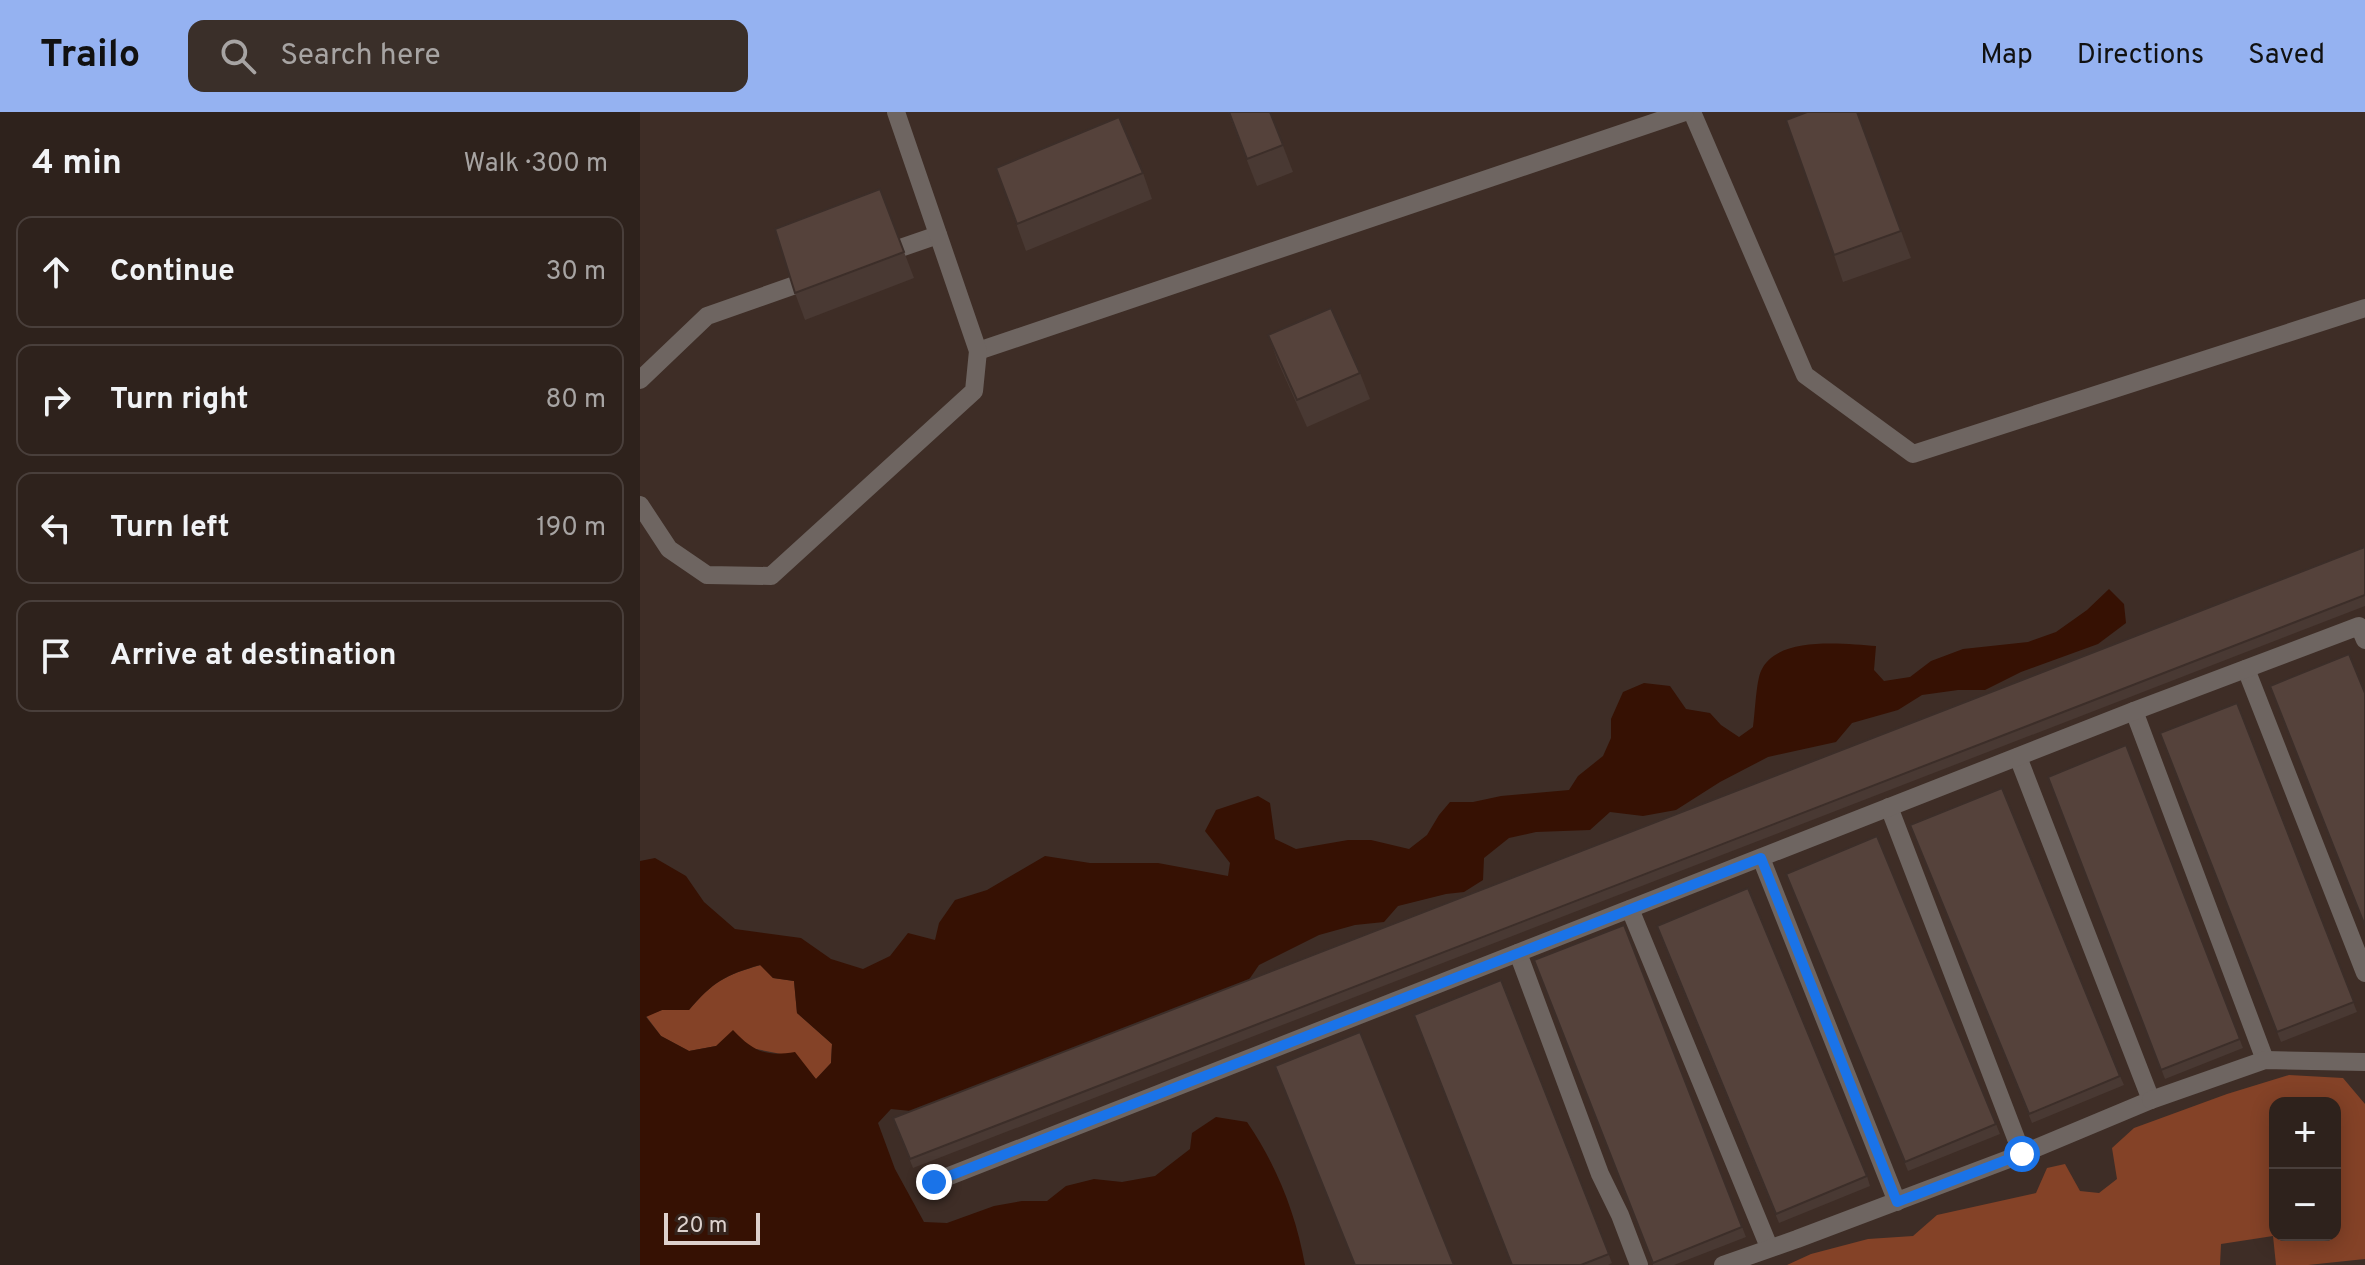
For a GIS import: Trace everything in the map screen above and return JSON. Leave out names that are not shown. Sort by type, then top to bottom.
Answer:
[{"type":"lane","points":[[640,505],[669,549],[707,575],[771,576],[974,391],[978,351],[896,112]]},
{"type":"lane","points":[[978,351],[1685,112]]},
{"type":"lane","points":[[1692,112],[1805,375],[1913,454],[2365,308]]},
{"type":"lane","points":[[866,260],[938,235]]},
{"type":"lane","points":[[640,380],[707,316],[837,270]]},
{"type":"lane","points":[[934,1182],[2134,711],[2359,626],[2365,640]]},
{"type":"lane","points":[[2246,669],[2365,973]]},
{"type":"lane","points":[[2134,711],[2265,1060]]},
{"type":"lane","points":[[2018,757],[2151,1100]]},
{"type":"lane","points":[[1889,807],[2022,1154]]},
{"type":"lane","points":[[1761,858],[1897,1202]]},
{"type":"lane","points":[[1630,909],[1769,1247]]},
{"type":"lane","points":[[1518,953],[1600,1174],[1639,1265]]},
{"type":"lane","points":[[1723,1265],[2022,1154],[2151,1100],[2265,1060],[2365,1063]]},
{"type":"shaded area","points":[[2109,589],[2124,604],[2126,623],[2098,644],[2021,672],[1985,690],[1922,695],[1898,710],[1852,723],[1836,742],[1768,757],[1676,810],[1643,816],[1610,812],[1590,830],[1536,832],[1509,838],[1484,858],[1483,880],[1464,892],[1398,906],[1384,922],[1355,925],[1319,935],[1259,965],[1248,981],[911,1111],[891,1109],[878,1123],[895,1169],[924,1222],[947,1223],[994,1206],[1047,1201],[1066,1186],[1094,1179],[1122,1182],[1155,1176],[1190,1149],[1192,1133],[1216,1117],[1247,1122],[1284,1190],[1305,1265],[640,1265],[640,861],[655,858],[686,876],[704,902],[735,929],[801,938],[831,959],[863,969],[890,956],[908,933],[935,940],[939,923],[955,900],[987,890],[1045,856],[1090,863],[1158,863],[1228,876],[1230,863],[1205,831],[1216,810],[1258,796],[1270,803],[1275,839],[1296,849],[1348,840],[1371,840],[1409,849],[1427,835],[1450,802],[1569,790],[1578,776],[1603,756],[1611,738],[1611,719],[1623,692],[1644,683],[1670,686],[1686,709],[1710,713],[1739,737],[1753,727],[1761,671],[1769,660],[1781,652],[1812,644],[1876,646],[1874,670],[1884,681],[1910,677],[1931,661],[1963,649],[2028,642],[2056,632],[2087,610]],"holes":[[[760,965],[773,978],[794,981],[797,1013],[832,1044],[831,1063],[816,1079],[795,1052],[775,1054],[760,1051],[733,1030],[716,1046],[689,1051],[661,1036],[646,1017],[662,1010],[689,1010],[720,981]]]},
{"type":"shaded area","points":[[761,965],[773,978],[794,981],[797,1013],[832,1044],[831,1063],[816,1079],[781,1054],[716,1046],[689,1051],[661,1036],[646,1016],[662,1010],[689,1010],[720,981]]},
{"type":"shaded area","points":[[2289,1075],[2343,1078],[2365,1104],[2365,1259],[2276,1265],[2274,1241],[2341,1241],[2341,1097],[2269,1097],[2269,1237],[2221,1244],[2220,1265],[1787,1265],[1811,1254],[1868,1239],[1913,1236],[1937,1215],[2036,1193],[2047,1168],[2065,1164],[2080,1191],[2099,1193],[2117,1179],[2112,1148],[2134,1128]]},
{"type":"building","points":[[1229,112],[1270,112],[1283,145],[1247,159]]},
{"type":"building","points":[[1807,112],[1857,112],[1901,231],[1834,255],[1786,120]]},
{"type":"building","points":[[1119,117],[1143,173],[1017,224],[996,168]]},
{"type":"building","points":[[880,189],[904,252],[795,293],[775,229]]},
{"type":"building","points":[[1331,308],[1360,373],[1297,400],[1268,335]]},
{"type":"building","points":[[2365,547],[2365,595],[910,1159],[893,1118]]},
{"type":"building","points":[[2349,654],[2365,693],[2365,926],[2270,686]]},
{"type":"building","points":[[2237,703],[2354,1002],[2277,1032],[2160,733]]},
{"type":"building","points":[[2126,745],[2240,1039],[2161,1070],[2048,777]]},
{"type":"building","points":[[2002,788],[2120,1076],[2029,1114],[1910,825]]},
{"type":"building","points":[[1877,836],[1996,1124],[1905,1162],[1786,874]]},
{"type":"building","points":[[1748,888],[1867,1176],[1776,1214],[1657,926]]},
{"type":"building","points":[[1624,925],[1742,1227],[1653,1263],[1534,960]]},
{"type":"building","points":[[1501,980],[1609,1254],[1581,1265],[1512,1265],[1414,1015]]},
{"type":"building","points":[[1360,1032],[1454,1265],[1355,1265],[1275,1066]]},
{"type":"route","points":[[934,1182],[1761,858],[1897,1202],[2022,1154]]}]
